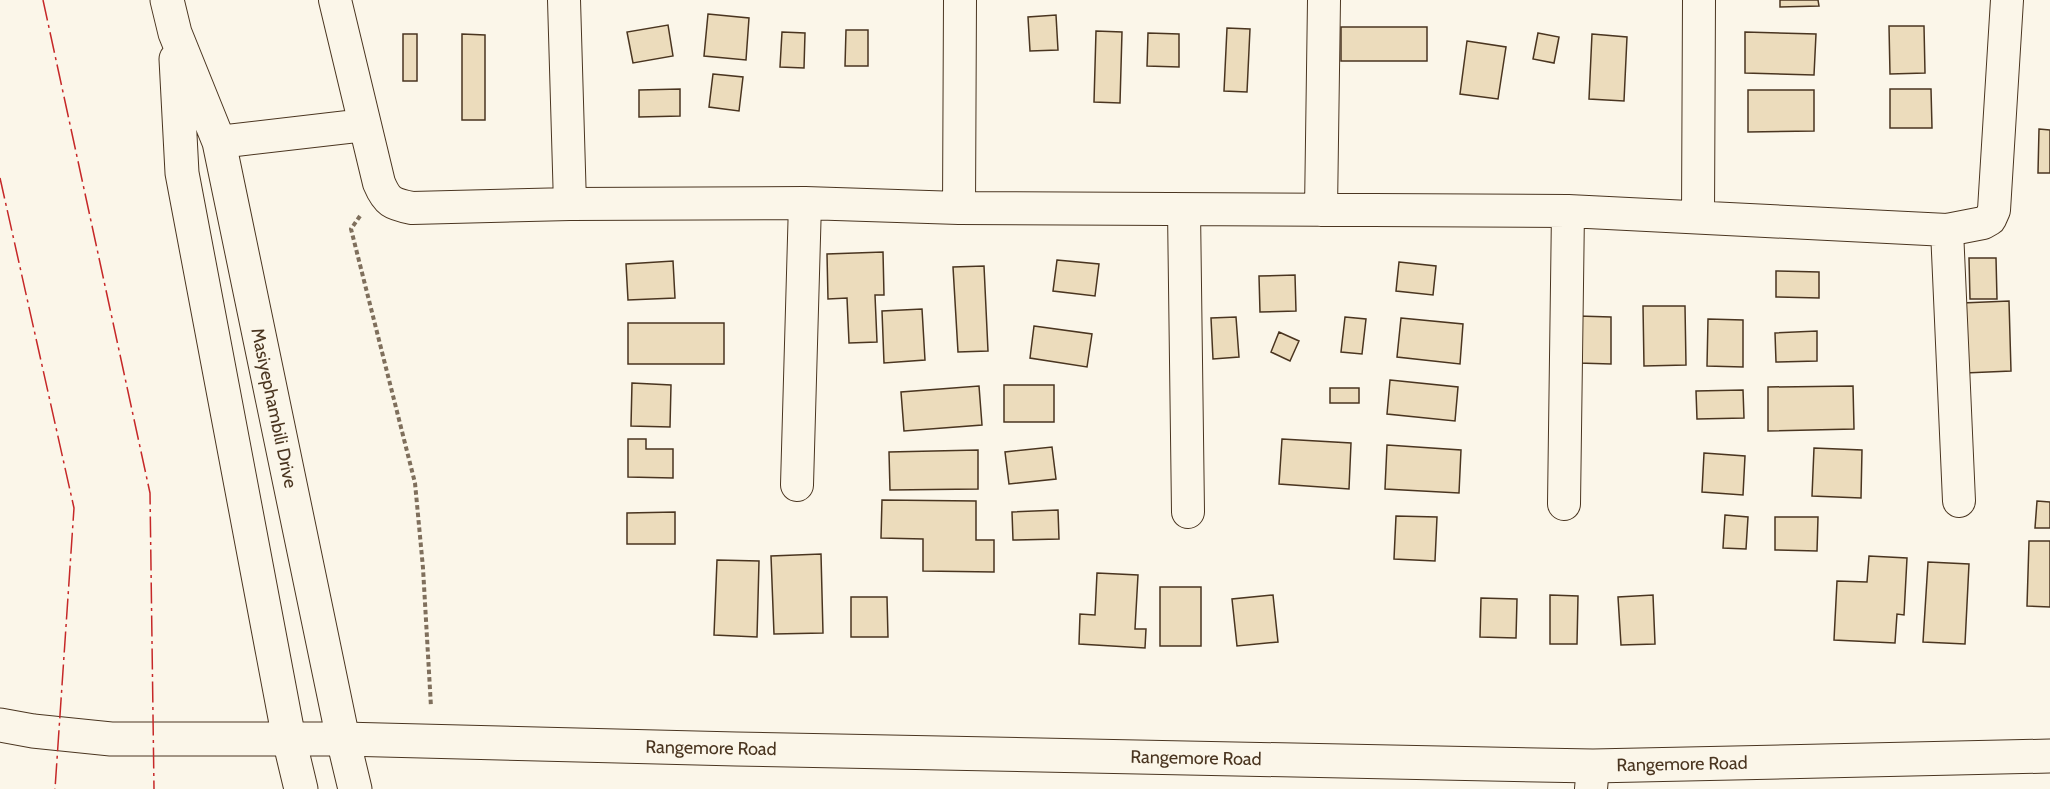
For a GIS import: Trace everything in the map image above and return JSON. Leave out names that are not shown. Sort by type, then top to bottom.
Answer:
[{"type":"street","name":"Masiyephambili Drive","points":[[167,0],[175,33],[219,142],[343,739],[356,789]]},
{"type":"street","points":[[335,0],[379,183],[385,198],[394,204],[412,208],[570,204],[805,203],[959,208],[1568,210],[1947,230],[1983,223],[1990,219],[1994,210],[2007,0]]},
{"type":"street","points":[[564,0],[570,204]]},
{"type":"street","points":[[959,208],[960,0]]},
{"type":"street","points":[[1321,210],[1324,0]]},
{"type":"street","points":[[1698,0],[1698,216]]},
{"type":"street","name":"Masiyephambili Drive","points":[[175,33],[182,172],[289,740],[301,789]]},
{"type":"street","points":[[219,142],[365,125]]},
{"type":"street","points":[[797,485],[805,203]]},
{"type":"street","points":[[1184,210],[1188,512]]},
{"type":"street","points":[[1564,504],[1568,210]]},
{"type":"street","points":[[1947,230],[1959,501]]},
{"type":"street","name":"Rangemore Road","points":[[0,725],[33,731],[111,739],[433,741],[1592,778],[2050,756]]},
{"type":"path","points":[[385,198],[362,213],[351,230],[415,483],[423,568],[433,741]]},
{"type":"building","points":[[1780,0],[1818,0],[1819,6],[1780,7]]},
{"type":"building","points":[[708,14],[749,18],[746,60],[704,56]]},
{"type":"building","points":[[1056,15],[1058,50],[1030,51],[1028,17]]},
{"type":"building","points":[[668,25],[673,56],[633,63],[627,32]]},
{"type":"building","points":[[1889,26],[1924,26],[1925,73],[1890,74]]},
{"type":"building","points":[[1341,27],[1427,27],[1427,61],[1341,61]]},
{"type":"building","points":[[1227,28],[1250,29],[1247,92],[1224,91]]},
{"type":"building","points":[[846,30],[868,30],[868,66],[845,66]]},
{"type":"building","points":[[1096,31],[1122,32],[1120,103],[1094,102]]},
{"type":"building","points":[[782,32],[805,33],[804,68],[780,67]]},
{"type":"building","points":[[1745,32],[1816,34],[1814,75],[1745,73]]},
{"type":"building","points":[[1148,33],[1179,34],[1179,67],[1147,66]]},
{"type":"building","points":[[1538,33],[1559,37],[1554,63],[1533,59]]},
{"type":"building","points":[[403,34],[417,34],[417,81],[403,81]]},
{"type":"building","points":[[462,34],[485,35],[485,120],[462,120]]},
{"type":"building","points":[[1592,34],[1627,37],[1624,101],[1589,99]]},
{"type":"building","points":[[1467,41],[1506,47],[1498,99],[1460,94]]},
{"type":"building","points":[[713,74],[743,77],[739,111],[709,107]]},
{"type":"building","points":[[680,89],[680,116],[639,117],[639,90]]},
{"type":"building","points":[[1890,89],[1931,89],[1932,128],[1890,128]]},
{"type":"building","points":[[1748,90],[1814,90],[1814,131],[1748,132]]},
{"type":"building","points":[[2039,129],[2050,130],[2050,173],[2038,173]]},
{"type":"building","points":[[883,252],[884,295],[875,295],[877,342],[849,343],[847,298],[828,299],[827,254]]},
{"type":"building","points":[[1969,258],[1996,258],[1997,299],[1970,299]]},
{"type":"building","points":[[1057,260],[1099,264],[1095,296],[1053,291]]},
{"type":"building","points":[[673,261],[675,298],[628,300],[626,264]]},
{"type":"building","points":[[1399,262],[1436,266],[1433,295],[1396,291]]},
{"type":"building","points":[[984,266],[988,351],[958,352],[953,267]]},
{"type":"building","points":[[1776,271],[1819,272],[1819,298],[1776,297]]},
{"type":"building","points":[[1295,275],[1296,311],[1260,312],[1259,276]]},
{"type":"building","points":[[2009,301],[2011,371],[1965,373],[1962,303]]},
{"type":"building","points":[[1643,306],[1685,306],[1686,365],[1644,366]]},
{"type":"building","points":[[922,309],[925,360],[884,363],[882,311]]},
{"type":"building","points":[[1578,316],[1611,317],[1611,364],[1578,363]]},
{"type":"building","points":[[1236,317],[1239,357],[1213,359],[1211,318]]},
{"type":"building","points":[[1345,317],[1366,319],[1362,354],[1341,352]]},
{"type":"building","points":[[1401,318],[1463,324],[1460,364],[1397,357]]},
{"type":"building","points":[[1708,319],[1743,320],[1743,367],[1707,366]]},
{"type":"building","points":[[628,323],[724,323],[724,364],[628,364]]},
{"type":"building","points":[[1034,326],[1092,334],[1087,367],[1030,358]]},
{"type":"building","points":[[1817,331],[1817,361],[1776,362],[1775,333]]},
{"type":"building","points":[[1279,332],[1299,341],[1290,361],[1271,352]]},
{"type":"building","points":[[1390,380],[1458,387],[1455,421],[1387,414]]},
{"type":"building","points":[[632,383],[671,385],[670,427],[631,426]]},
{"type":"building","points":[[1004,385],[1054,385],[1054,422],[1004,422]]},
{"type":"building","points":[[979,386],[982,425],[904,431],[901,392]]},
{"type":"building","points":[[1853,386],[1854,429],[1768,431],[1768,387]]},
{"type":"building","points":[[1330,388],[1359,388],[1359,403],[1330,403]]},
{"type":"building","points":[[1743,390],[1744,418],[1697,419],[1696,391]]},
{"type":"building","points":[[628,439],[646,439],[646,449],[673,449],[673,478],[628,477]]},
{"type":"building","points":[[1282,439],[1351,443],[1349,489],[1279,484]]},
{"type":"building","points":[[1387,445],[1461,450],[1459,493],[1385,489]]},
{"type":"building","points":[[1052,447],[1056,479],[1009,484],[1005,452]]},
{"type":"building","points":[[1814,448],[1862,450],[1861,498],[1812,496]]},
{"type":"building","points":[[978,450],[978,489],[890,490],[889,452]]},
{"type":"building","points":[[1704,453],[1745,456],[1743,495],[1702,492]]},
{"type":"building","points":[[882,500],[976,501],[976,540],[994,540],[994,572],[923,571],[923,539],[881,538]]},
{"type":"building","points":[[2037,501],[2050,502],[2050,528],[2035,528]]},
{"type":"building","points":[[1058,510],[1059,539],[1013,540],[1012,512]]},
{"type":"building","points":[[675,512],[675,544],[627,544],[627,513]]},
{"type":"building","points":[[1725,515],[1748,517],[1746,549],[1723,548]]},
{"type":"building","points":[[1396,516],[1437,517],[1435,561],[1394,559]]},
{"type":"building","points":[[1775,517],[1818,517],[1817,551],[1775,550]]},
{"type":"building","points":[[2029,541],[2050,541],[2050,607],[2027,606]]},
{"type":"building","points":[[821,554],[823,633],[774,634],[771,556]]},
{"type":"building","points":[[1869,556],[1907,558],[1904,615],[1897,614],[1895,643],[1834,640],[1837,581],[1867,582]]},
{"type":"building","points":[[717,560],[759,561],[757,637],[714,635]]},
{"type":"building","points":[[1928,562],[1969,564],[1965,644],[1923,642]]},
{"type":"building","points":[[1097,573],[1138,575],[1135,629],[1146,629],[1145,648],[1079,644],[1080,614],[1095,615]]},
{"type":"building","points":[[1160,587],[1201,587],[1201,646],[1160,646]]},
{"type":"building","points":[[1273,595],[1278,642],[1237,646],[1232,599]]},
{"type":"building","points":[[1550,595],[1578,596],[1577,644],[1550,644]]},
{"type":"building","points":[[1653,595],[1655,644],[1621,645],[1618,597]]},
{"type":"building","points":[[851,597],[887,597],[888,637],[851,637]]},
{"type":"building","points":[[1481,598],[1517,599],[1516,638],[1480,637]]},
{"type":"power","points":[[43,0],[150,493],[154,789]]},
{"type":"power","points":[[0,178],[74,508],[55,789]]}]
